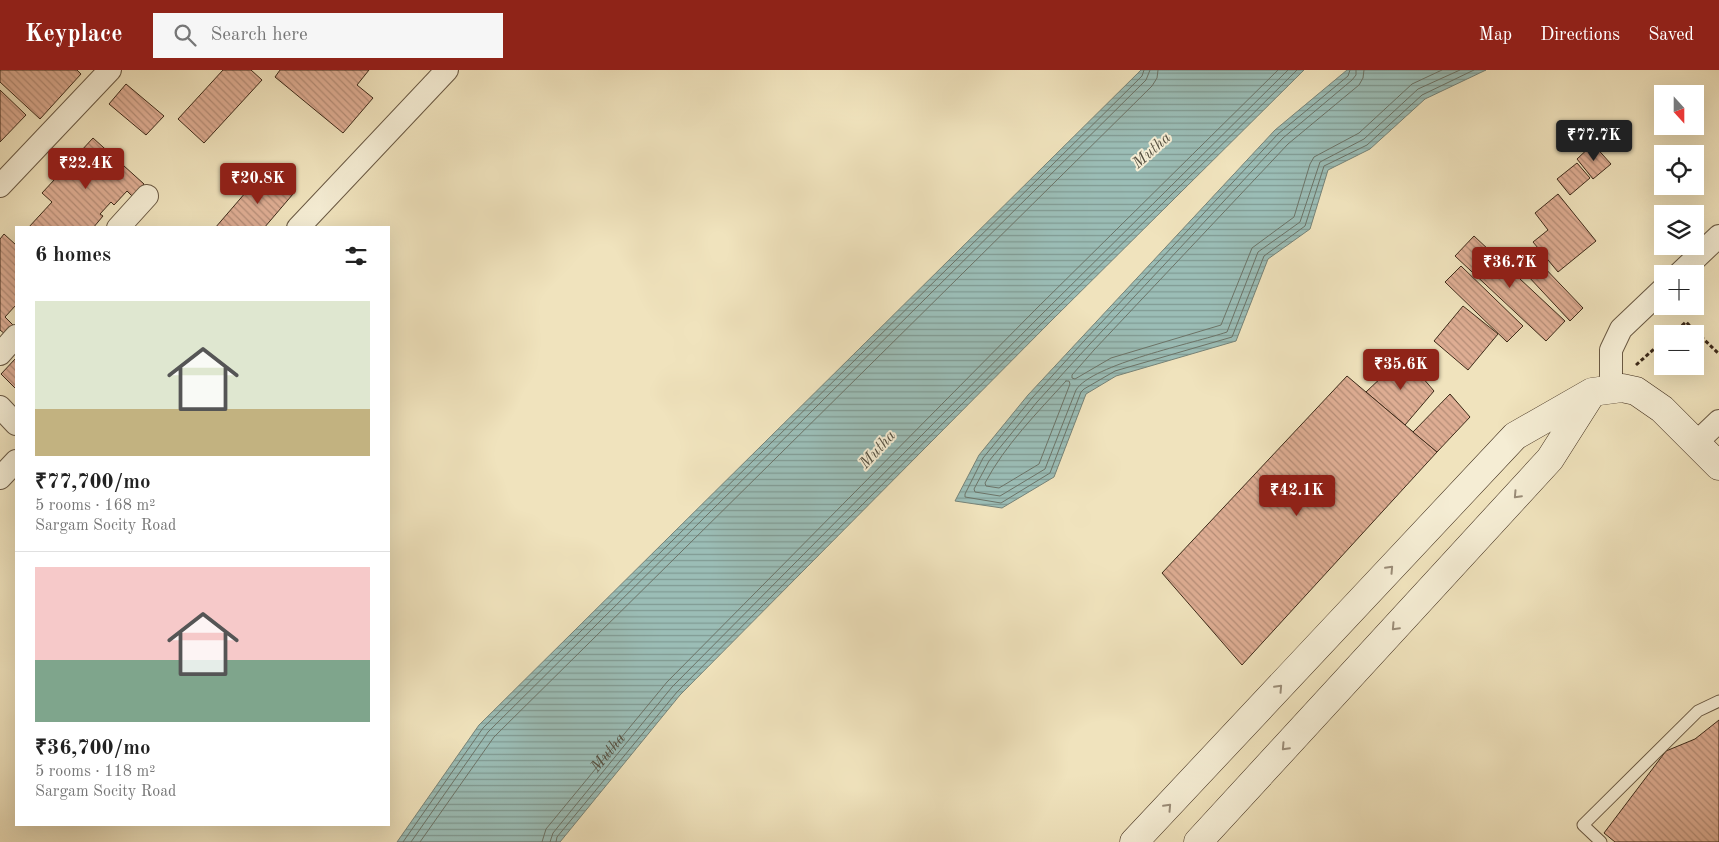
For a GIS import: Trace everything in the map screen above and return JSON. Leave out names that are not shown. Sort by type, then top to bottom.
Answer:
[{"type":"street","points":[[0,186],[110,70]]},
{"type":"street","points":[[300,226],[447,70]]},
{"type":"street","points":[[120,226],[147,196]]},
{"type":"street","points":[[1688,265],[1719,236]]},
{"type":"street","points":[[1198,842],[1550,459],[1602,391],[1611,350],[1621,329],[1654,298]]},
{"type":"street","points":[[0,354],[15,337]]},
{"type":"street","points":[[1144,839],[1515,436],[1602,391],[1622,388],[1636,391],[1662,409],[1719,466]]},
{"type":"street","points":[[0,407],[15,423]]},
{"type":"street","points":[[1696,443],[1719,421]]},
{"type":"street","points":[[0,478],[15,462]]},
{"type":"lane","points":[[1601,842],[1583,825],[1698,711],[1719,701]]},
{"type":"path","points":[[1704,339],[1719,354]]},
{"type":"water","name":"Mutha","points":[[1141,70],[1304,70],[1051,321],[680,695],[560,842],[397,842],[479,725]]},
{"type":"water","points":[[1347,70],[1486,70],[1425,99],[1370,149],[1328,170],[1310,229],[1268,259],[1236,341],[1116,376],[1086,394],[1054,477],[1002,508],[955,501],[979,455],[1028,395],[1275,130]]},
{"type":"building","points":[[0,70],[77,70],[81,74],[40,119],[0,82]]},
{"type":"building","points":[[223,70],[251,70],[262,80],[204,143],[178,119]]},
{"type":"building","points":[[280,70],[369,70],[357,85],[373,98],[343,133],[275,77]]},
{"type":"building","points":[[126,84],[164,116],[146,135],[109,104]]},
{"type":"building","points":[[0,90],[26,115],[0,142]]},
{"type":"building","points":[[93,138],[144,184],[133,197],[127,191],[114,205],[111,202],[100,214],[103,216],[95,226],[30,226],[52,202],[42,193]]},
{"type":"building","points":[[1593,144],[1611,164],[1593,179],[1577,159]]},
{"type":"building","points":[[1577,163],[1590,178],[1570,195],[1557,179]]},
{"type":"building","points":[[265,170],[293,194],[266,226],[217,226]]},
{"type":"building","points":[[1558,194],[1596,241],[1558,272],[1533,242],[1548,230],[1535,213]]},
{"type":"building","points":[[4,234],[15,244],[15,306],[5,317],[13,325],[5,334],[0,330],[0,239]]},
{"type":"building","points":[[1474,236],[1565,321],[1546,341],[1455,256]]},
{"type":"building","points":[[1540,263],[1583,308],[1570,321],[1527,275]]},
{"type":"building","points":[[1461,266],[1523,326],[1507,342],[1445,282]]},
{"type":"building","points":[[1463,306],[1498,334],[1468,370],[1434,341]]},
{"type":"building","points":[[1404,356],[1434,391],[1405,425],[1366,392]]},
{"type":"building","points":[[15,359],[15,388],[1,374]]},
{"type":"building","points":[[1347,376],[1437,452],[1242,665],[1162,573]]},
{"type":"building","points":[[1450,394],[1470,417],[1437,452],[1413,432]]},
{"type":"building","points":[[1719,720],[1719,842],[1615,842],[1604,833],[1666,751],[1695,739]]}]
